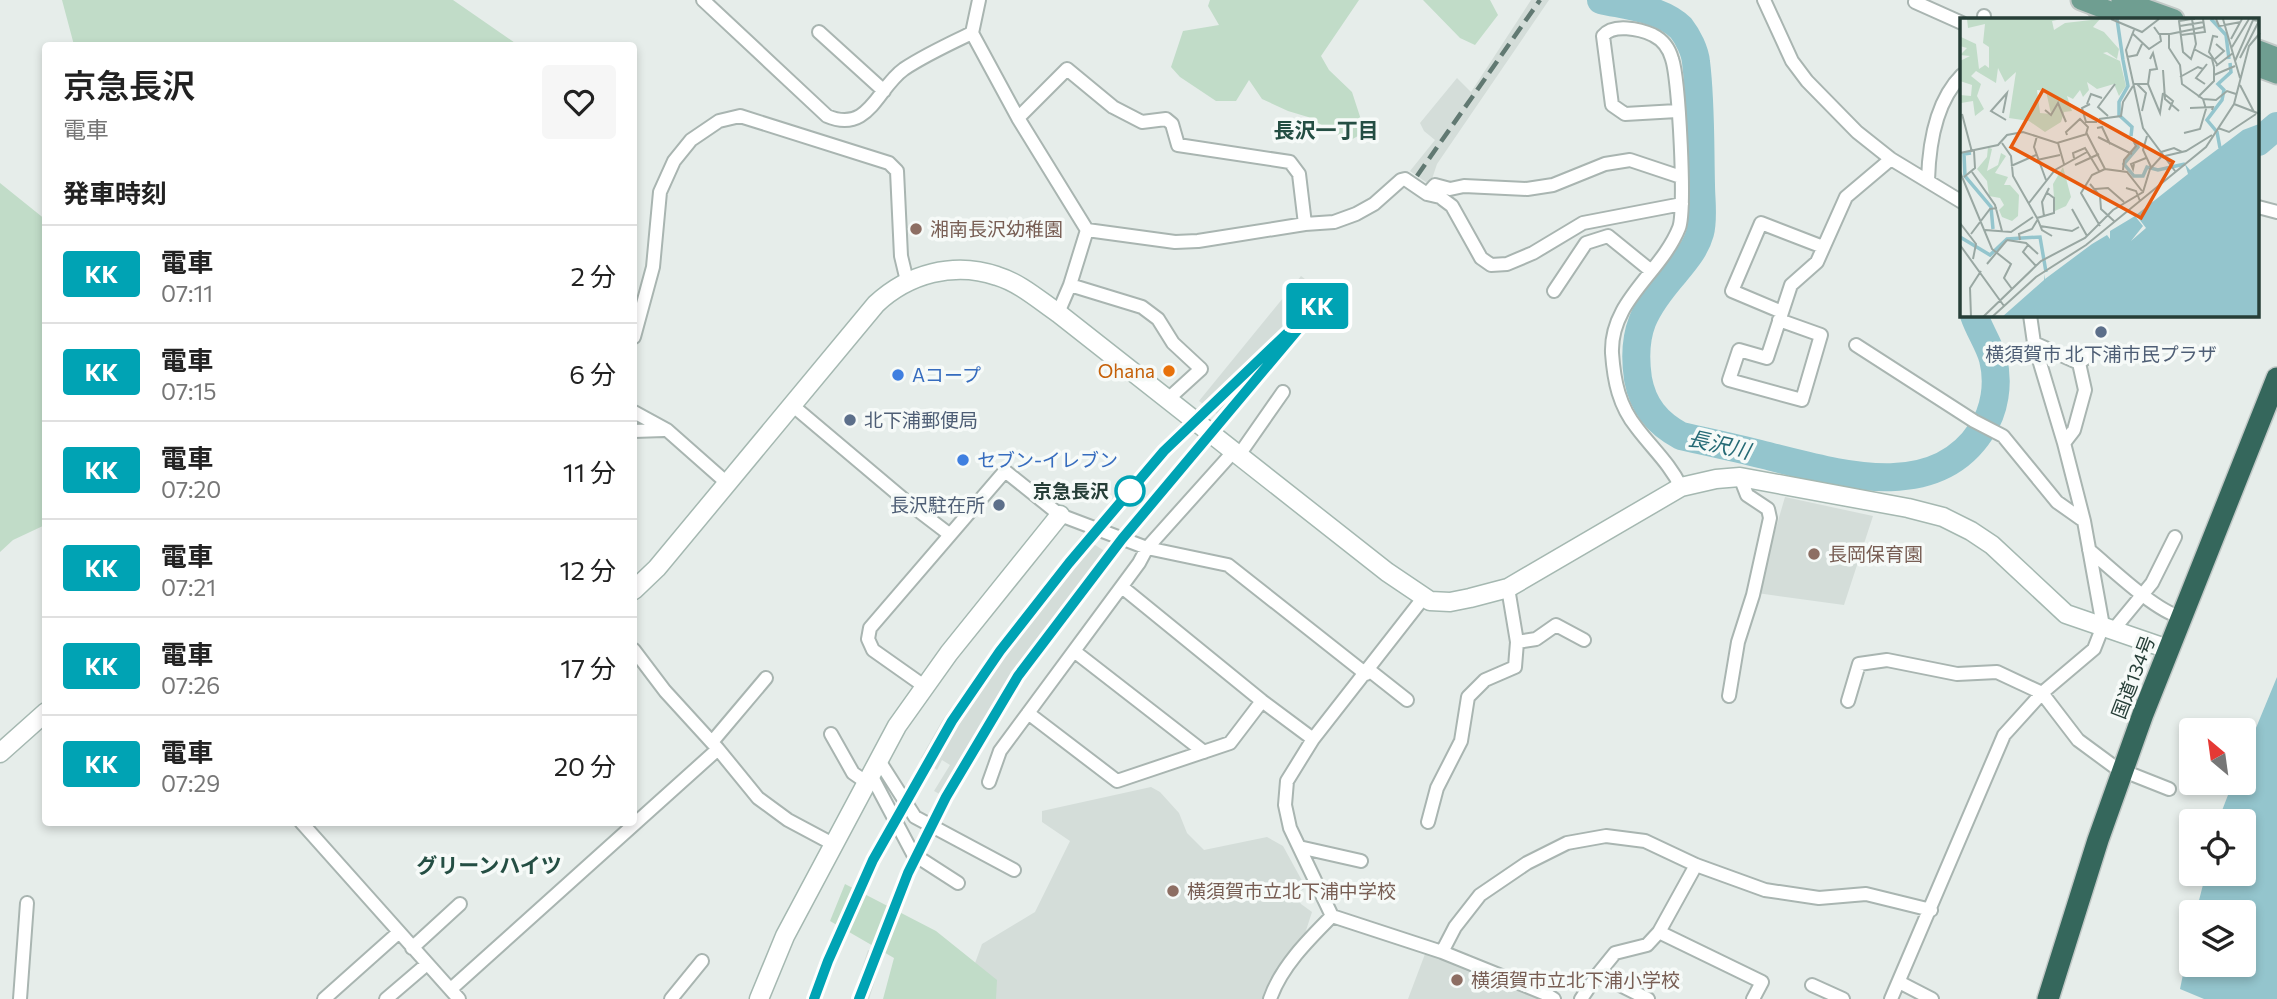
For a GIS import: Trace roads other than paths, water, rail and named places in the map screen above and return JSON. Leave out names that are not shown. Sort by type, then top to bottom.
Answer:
[{"type":"highway","name":"国道134号","points":[[2048,999],[2098,840],[2123,771],[2180,617],[2277,378]]},
{"type":"main road","points":[[2081,0],[2128,18]]},
{"type":"main road","points":[[2121,0],[2171,18]]},
{"type":"street","points":[[703,0],[827,116],[837,120],[851,120],[866,113],[901,71],[972,33]]},
{"type":"street","points":[[979,0],[972,33],[1018,118],[1087,230],[1058,313]]},
{"type":"street","points":[[1764,0],[1792,61],[1807,81],[1857,132],[1891,159],[1960,201]]},
{"type":"street","points":[[1915,2],[1960,22]]},
{"type":"street","points":[[1677,111],[1625,114],[1612,105],[1603,36],[1606,31],[1611,28],[1643,31],[1667,45],[1673,61],[1677,111],[1682,204],[1679,228],[1634,291],[1618,320],[1612,350],[1616,388],[1624,410],[1671,467],[1681,487]]},
{"type":"street","points":[[819,32],[884,91]]},
{"type":"street","points":[[1018,118],[1067,69],[1113,107],[1132,117],[1142,122],[1166,119],[1172,124],[1178,145],[1290,162],[1299,174],[1306,224]]},
{"type":"street","points":[[1928,180],[1928,155],[1939,114],[1952,85],[1960,77]]},
{"type":"street","points":[[637,326],[653,267],[660,192],[669,171],[691,140],[719,121],[740,116],[889,163],[897,171],[901,256],[907,281]]},
{"type":"street","points":[[1824,247],[1761,223],[1732,291],[1781,316],[1821,335],[1802,400],[1729,380],[1739,350],[1766,358],[1781,316],[1791,285],[1817,262],[1824,247],[1846,197],[1891,159]]},
{"type":"street","points":[[1427,194],[1435,185],[1450,189],[1464,186],[1527,189],[1553,185],[1616,161],[1630,160],[1681,177]]},
{"type":"street","points":[[1087,230],[1190,242],[1334,222],[1374,204],[1405,179],[1452,206],[1481,258],[1491,265],[1507,264],[1533,253],[1583,223],[1682,204]]},
{"type":"street","points":[[2260,207],[2277,212]]},
{"type":"street","points":[[1554,291],[1586,243],[1608,236],[1650,270]]},
{"type":"street","points":[[637,587],[657,568],[876,304],[891,290],[907,281],[943,271],[971,269],[998,276],[1020,287],[1058,313],[1387,572],[1430,601],[1450,602],[1508,587],[1681,487],[1740,477],[1943,517],[1992,545],[2066,614],[2168,649]]},
{"type":"street","points":[[1070,285],[1142,307],[1158,319],[1172,343],[1201,369],[1167,400]]},
{"type":"street","points":[[2030,317],[2034,343],[2064,443],[2109,628]]},
{"type":"street","points":[[2034,343],[2079,363]]},
{"type":"street","points":[[1856,345],[1974,421],[2003,436],[2057,502],[2084,521]]},
{"type":"street","points":[[2079,363],[2091,354]]},
{"type":"street","points":[[2064,443],[2074,430],[2085,390],[2079,363]]},
{"type":"street","points":[[989,782],[1000,751],[1122,587],[1147,548],[1236,453],[1283,392]]},
{"type":"street","points":[[792,405],[949,534]]},
{"type":"street","points":[[637,414],[667,430],[727,483]]},
{"type":"street","points":[[637,431],[667,430]]},
{"type":"street","points":[[924,686],[873,650],[868,639],[870,628],[1005,471],[1060,515],[1147,548],[1228,565],[1367,672],[1408,700]]},
{"type":"street","points":[[1729,696],[1738,642],[1753,595],[1770,518],[1768,509],[1747,495],[1740,477]]},
{"type":"street","points":[[760,999],[785,936],[871,771],[924,686],[1060,515]]},
{"type":"street","points":[[1891,999],[2004,736],[2042,693],[2094,649],[2109,628],[2152,583],[2175,537]]},
{"type":"street","points":[[2089,550],[2142,594],[2172,615],[2180,617]]},
{"type":"street","points":[[1122,587],[1313,739]]},
{"type":"street","points":[[1428,822],[1437,788],[1461,741],[1468,697],[1485,680],[1515,667],[1517,642],[1508,587]]},
{"type":"street","points":[[1424,597],[1313,739],[1287,781],[1285,805],[1290,828],[1332,916],[1442,952],[1554,999]]},
{"type":"street","points":[[1517,642],[1536,639],[1556,625],[1584,640]]},
{"type":"street","points":[[1074,651],[1204,752]]},
{"type":"street","points":[[637,654],[665,691],[715,745],[758,798],[773,810],[833,844]]},
{"type":"street","points":[[1848,701],[1859,664],[1887,660],[1958,674],[1997,671],[2042,693],[2078,740],[2123,771],[2169,789]]},
{"type":"street","points":[[637,820],[715,745],[766,678]]},
{"type":"street","points":[[1028,713],[1117,781],[1230,743],[1262,701]]},
{"type":"street","points":[[0,753],[42,716]]},
{"type":"street","points":[[831,734],[853,772],[871,771],[915,817],[1014,870]]},
{"type":"street","points":[[871,771],[913,854],[958,883]]},
{"type":"street","points":[[304,826],[455,994],[630,826]]},
{"type":"street","points":[[1442,952],[1455,927],[1480,895],[1527,863],[1567,843],[1606,836],[1645,841],[1696,865],[1765,890],[1819,898],[1866,894],[1931,910]]},
{"type":"street","points":[[1299,847],[1361,861]]},
{"type":"street","points":[[1581,999],[1615,953],[1647,945],[1659,932],[1696,865]]},
{"type":"street","points":[[20,999],[27,903]]},
{"type":"street","points":[[412,947],[460,904]]},
{"type":"street","points":[[1270,999],[1284,972],[1309,939],[1332,916]]},
{"type":"street","points":[[1659,932],[1762,982],[1753,999]]},
{"type":"street","points":[[324,999],[398,933]]},
{"type":"street","points":[[671,999],[702,961]]},
{"type":"street","points":[[386,999],[427,964]]},
{"type":"street","points":[[1598,974],[1648,999]]},
{"type":"street","points":[[1899,982],[1932,999]]},
{"type":"street","points":[[1812,985],[1843,999]]},
{"type":"water","points":[[2277,677],[2277,999],[2204,999],[2180,989],[2182,977],[2256,977],[2256,900],[2199,900],[2203,886],[2256,886],[2256,809],[2223,809],[2228,795],[2256,795],[2256,728]]},
{"type":"waterway","name":"長沢川","points":[[1601,0],[1664,16],[1681,28],[1689,40],[1696,62],[1700,123],[1700,233],[1690,254],[1648,310],[1638,334],[1636,347],[1640,389],[1652,413],[1665,425],[1681,436],[1851,474],[1910,476],[1937,468],[1961,454],[1981,431],[1993,406],[1995,368],[1975,317]]},
{"type":"waterway","name":"長沢川","points":[[2260,140],[2277,126]]},
{"type":"tunnel","points":[[2092,18],[2108,5]]},
{"type":"railway","points":[[1417,176],[1540,0]]},
{"type":"railway","points":[[946,797],[1009,690],[1091,576],[1327,296]]},
{"type":"railway","points":[[927,762],[971,691],[1069,563],[1164,451],[1275,345]]},
{"type":"railway","points":[[859,999],[875,953]]},
{"type":"railway","points":[[814,999],[828,961]]},
{"type":"train","name":"KK","points":[[814,999],[873,860],[927,762],[971,691],[1000,651],[1069,563],[1164,451],[1326,296],[1122,539],[1018,676],[946,797],[908,873],[859,999]]},
{"type":"place","name":"湘南長沢幼稚園","points":[[916,229]]},
{"type":"place","name":"横須賀市 北下浦市民プラザ","points":[[2101,332]]},
{"type":"place","name":"Ohana","points":[[1169,371]]},
{"type":"place","name":"Aコープ","points":[[898,375]]},
{"type":"place","name":"北下浦郵便局","points":[[850,420]]},
{"type":"place","name":"セブン-イレブン","points":[[963,460]]},
{"type":"place","name":"京急長沢","points":[[1130,491]]},
{"type":"place","name":"長沢駐在所","points":[[999,505]]},
{"type":"place","name":"長岡保育園","points":[[1814,554]]},
{"type":"place","name":"横須賀市立北下浦中学校","points":[[1173,891]]},
{"type":"place","name":"横須賀市立北下浦小学校","points":[[1457,980]]},
{"type":"district","name":"長沢一丁目","points":[[1326,131]]},
{"type":"district","name":"グリーンハイツ","points":[[489,866]]}]
